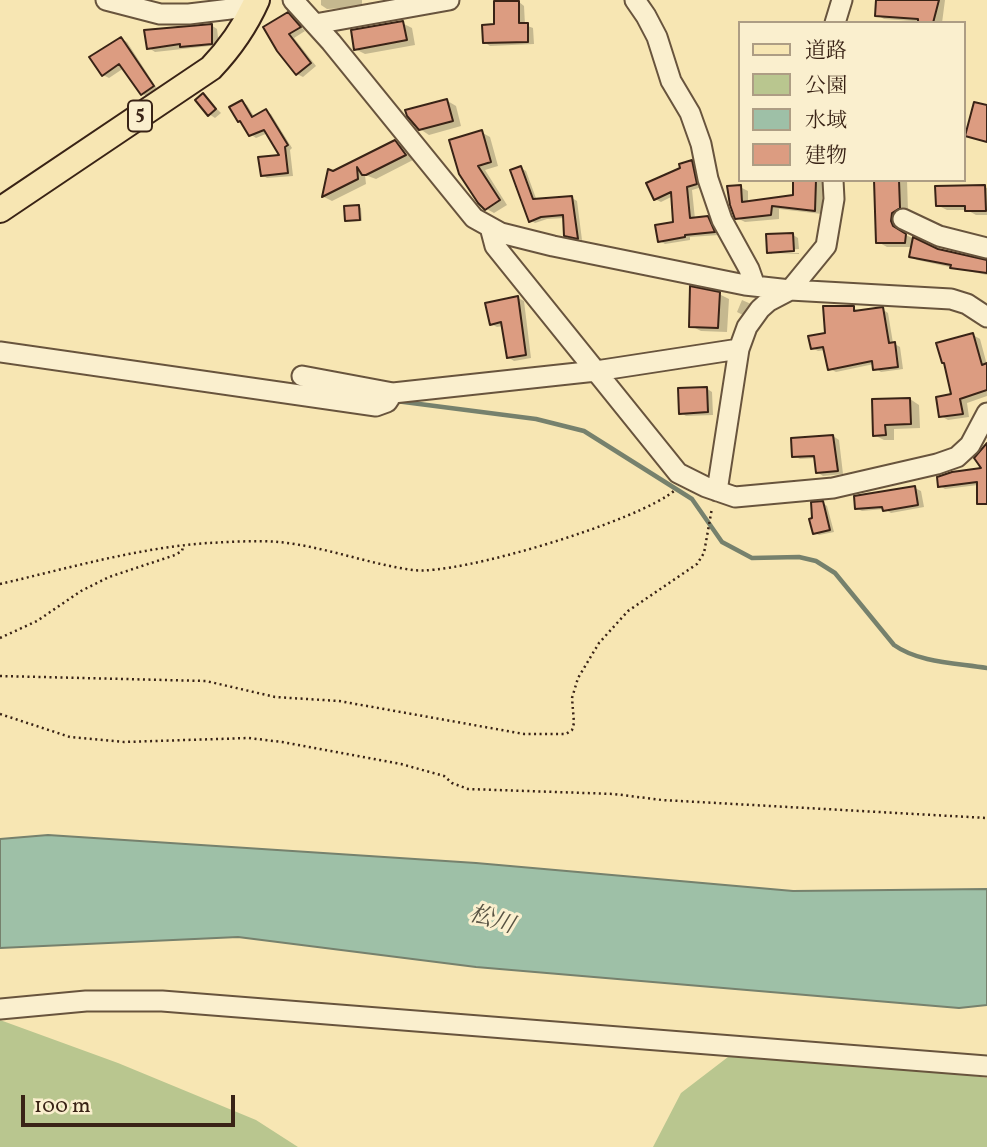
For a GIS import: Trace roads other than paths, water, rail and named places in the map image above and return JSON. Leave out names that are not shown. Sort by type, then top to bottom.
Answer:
[{"type":"main road","name":"5","points":[[0,210],[211,68],[231,47],[256,3]]},
{"type":"street","points":[[106,0],[160,14],[188,14],[256,3]]},
{"type":"street","points":[[293,0],[474,218],[501,233],[553,246],[755,286],[951,299],[967,304],[987,317]]},
{"type":"street","points":[[315,24],[449,0]]},
{"type":"street","points":[[635,0],[657,37],[670,81],[690,113],[722,220],[755,286]]},
{"type":"street","points":[[836,21],[842,0]]},
{"type":"street","points":[[717,491],[739,349],[747,327],[768,301],[790,290],[826,246],[834,199],[833,182]]},
{"type":"street","points":[[903,219],[939,236],[987,248]]},
{"type":"street","points":[[490,227],[495,246],[678,473],[717,491],[735,497],[833,488],[937,464],[957,457],[970,445],[987,413]]},
{"type":"street","points":[[302,376],[393,393],[596,371],[739,349]]},
{"type":"street","points":[[0,352],[376,406],[387,402],[393,393]]},
{"type":"street","points":[[0,1009],[86,1001],[162,1001],[987,1066]]},
{"type":"water","name":"松川","points":[[48,835],[476,863],[793,891],[987,889],[987,1005],[959,1008],[476,967],[238,937],[0,948],[0,839]]},
{"type":"waterway","points":[[396,401],[536,419],[584,431],[692,499],[722,542],[752,558],[799,557],[816,561],[835,573],[894,645],[904,651],[927,659],[987,668]]}]
